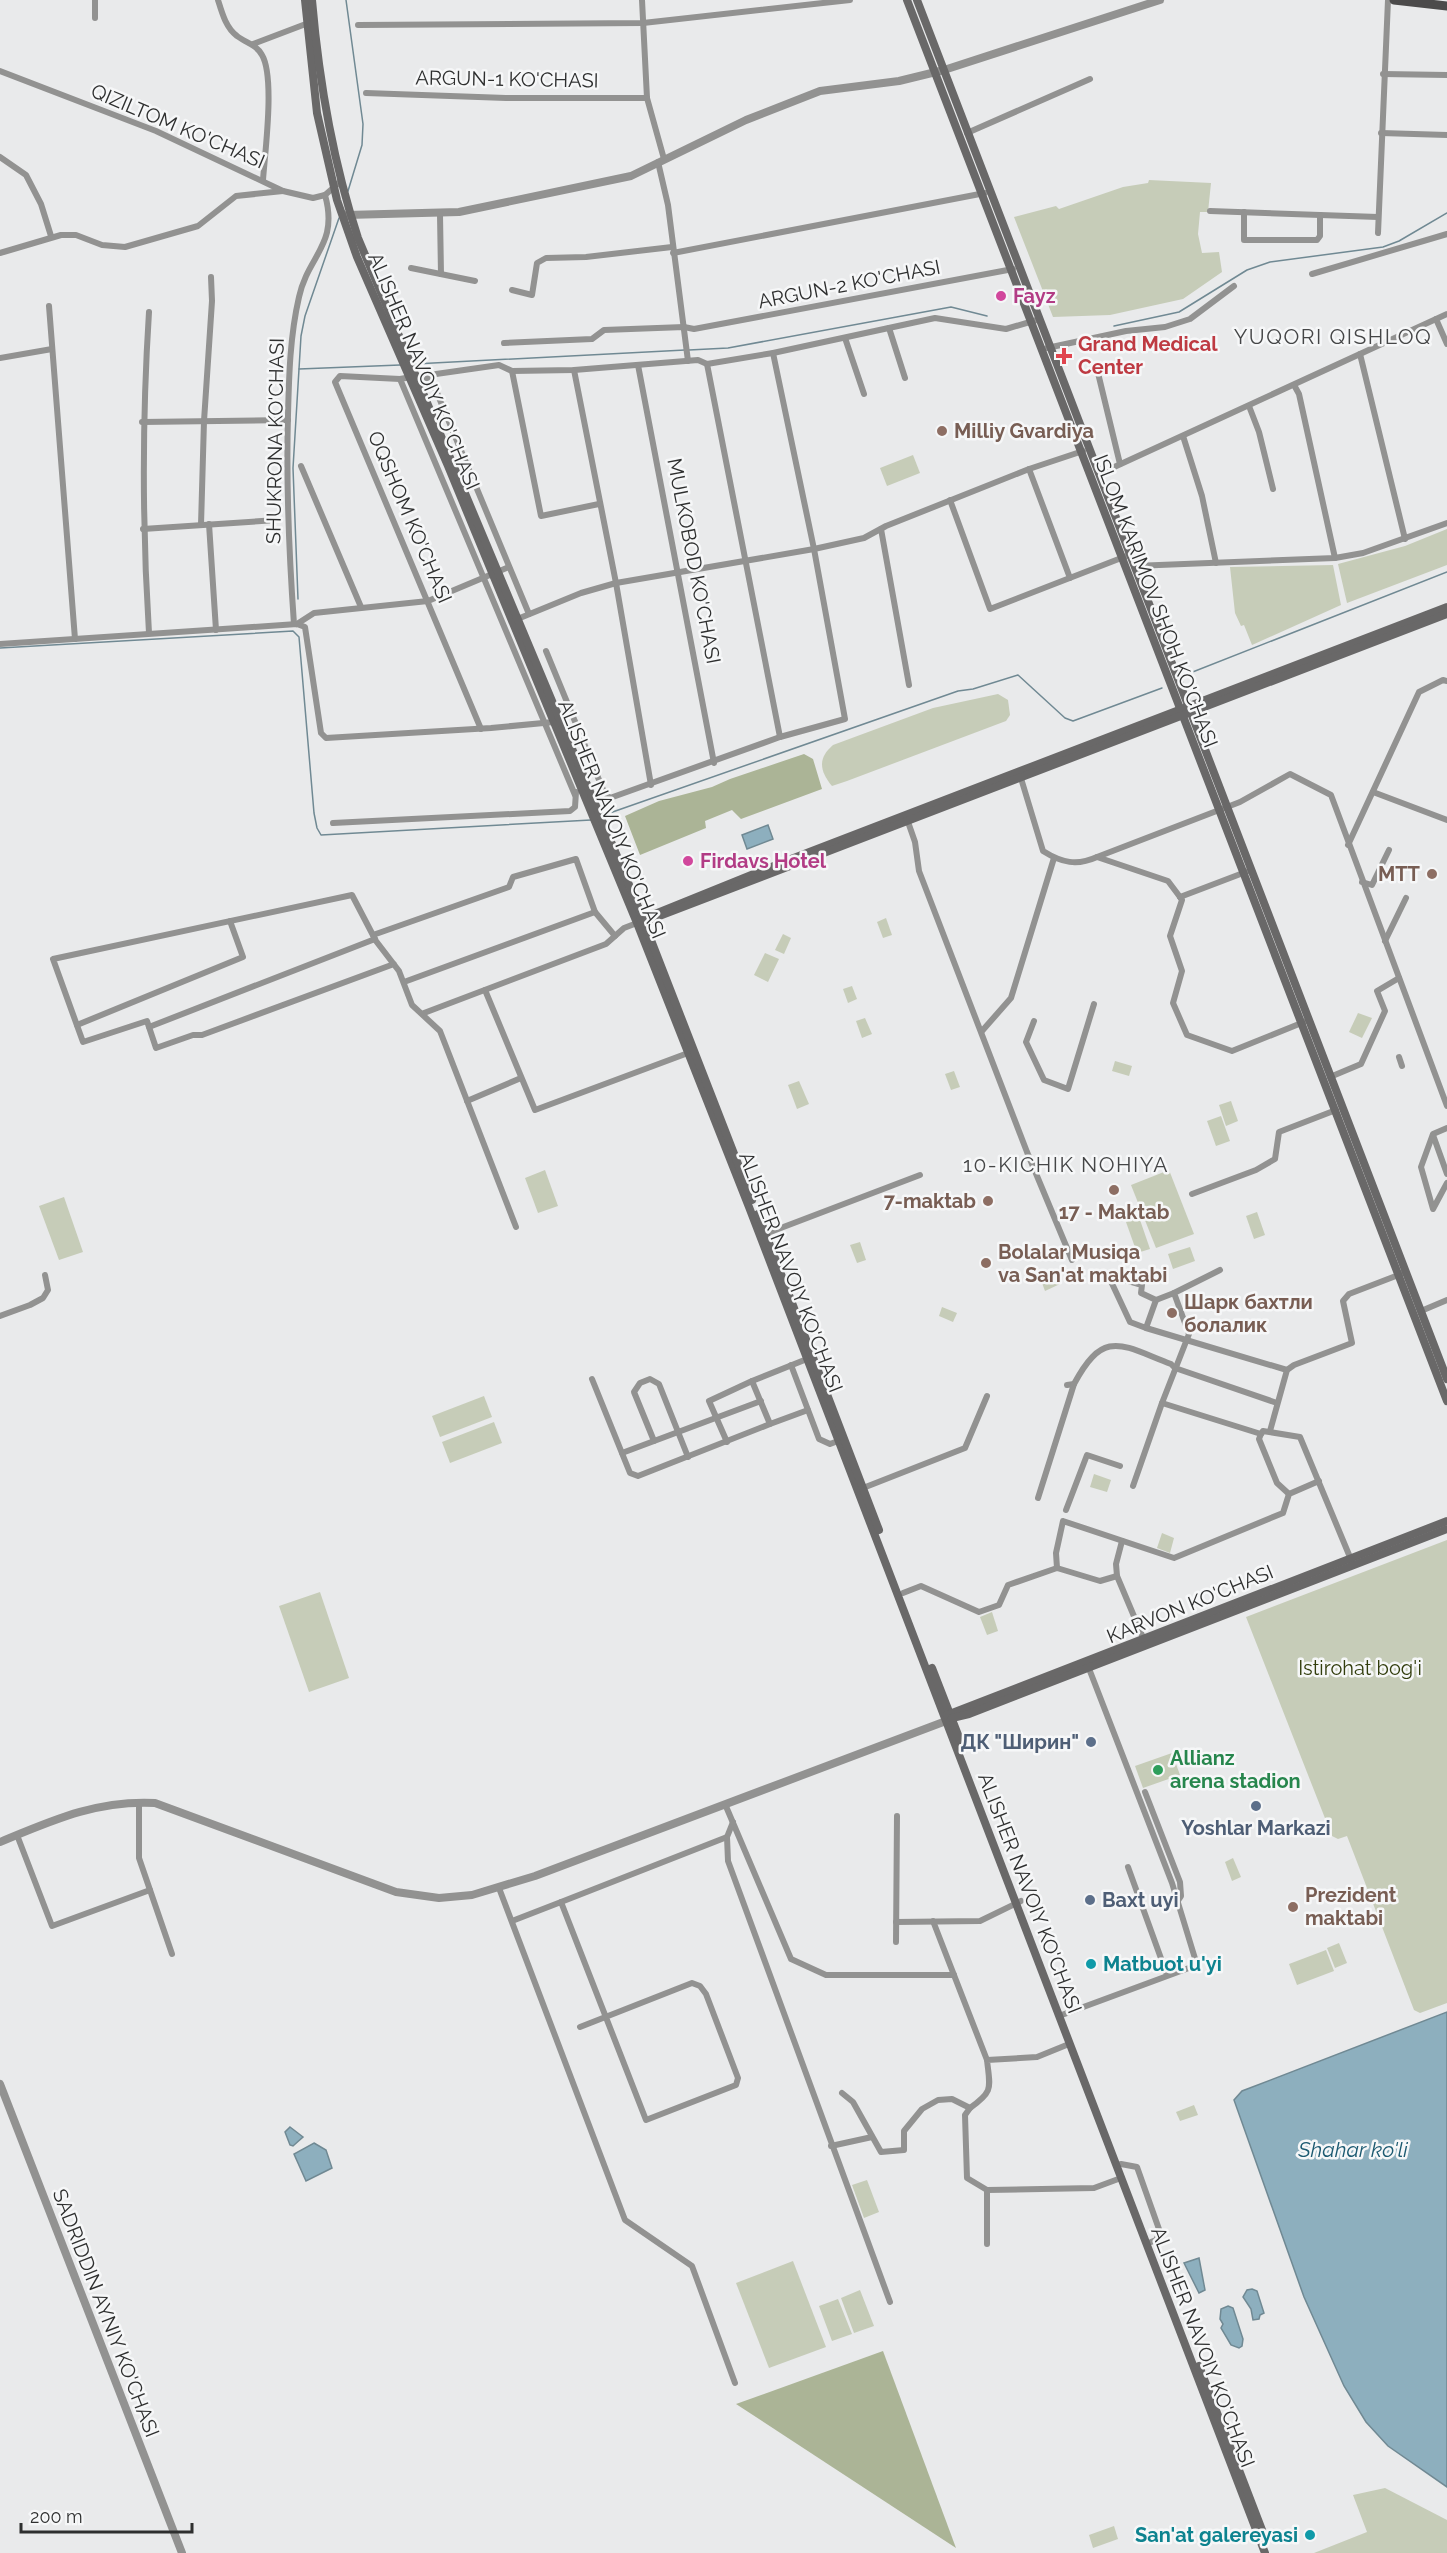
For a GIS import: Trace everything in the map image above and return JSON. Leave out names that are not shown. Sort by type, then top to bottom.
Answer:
[{"type":"main road","name":"ALISHER NAVOIY KO'CHASI","points":[[305,0],[311,22]]},
{"type":"main road","name":"ALISHER NAVOIY KO'CHASI","points":[[312,0],[311,22],[317,114],[345,207],[357,258],[415,376],[652,944],[735,1165],[903,1593],[946,1718]]},
{"type":"main road","name":"ISLOM KARIMOV SHOH KO'CHASI","points":[[907,0],[967,133],[986,193]]},
{"type":"main road","name":"ISLOM KARIMOV SHOH KO'CHASI","points":[[917,0],[940,71],[986,193],[1186,710]]},
{"type":"main road","points":[[1394,0],[1447,6]]},
{"type":"main road","name":"ALISHER NAVOIY KO'CHASI","points":[[337,184],[345,207]]},
{"type":"main road","name":"ISLOM KARIMOV SHOH KO'CHASI","points":[[1085,450],[1099,474],[1126,556],[1134,566],[1223,809],[1402,1274],[1447,1401]]},
{"type":"main road","points":[[641,921],[1447,607]]},
{"type":"main road","points":[[1186,710],[1447,614]]},
{"type":"main road","name":"ALISHER NAVOIY KO'CHASI","points":[[601,826],[636,902],[688,1053],[765,1234],[838,1442],[1018,1902],[1265,2553]]},
{"type":"main road","points":[[636,902],[660,914]]},
{"type":"main road","points":[[652,944],[651,931],[660,914]]},
{"type":"main road","name":"ISLOM KARIMOV SHOH KO'CHASI","points":[[1305,1021],[1330,1077],[1338,1109]]},
{"type":"main road","name":"ISLOM KARIMOV SHOH KO'CHASI","points":[[1402,1274],[1421,1311],[1447,1379]]},
{"type":"main road","name":"KARVON KO'CHASI","points":[[946,1718],[1352,1562],[1447,1521]]},
{"type":"main road","points":[[1352,1562],[1447,1530]]},
{"type":"main road","name":"ALISHER NAVOIY KO'CHASI","points":[[1061,2015],[1070,2044],[1151,2242],[1160,2274]]},
{"type":"main road","name":"ALISHER NAVOIY KO'CHASI","points":[[1254,2519],[1271,2553]]},
{"type":"street","points":[[95,0],[95,18]]},
{"type":"street","points":[[218,0],[225,22],[236,36],[253,44],[263,56],[268,82],[263,180]]},
{"type":"street","points":[[642,0],[647,98],[668,205],[688,361]]},
{"type":"street","points":[[358,25],[643,23],[850,0]]},
{"type":"street","points":[[1378,233],[1383,74],[1388,0]]},
{"type":"street","points":[[345,207],[440,215],[631,176],[746,120],[820,91],[899,81],[940,71],[1157,1]]},
{"type":"street","points":[[253,44],[311,22]]},
{"type":"street","name":"QIZILTOM KO'CHASI","points":[[0,71],[156,131],[283,190],[313,198],[325,195]]},
{"type":"street","points":[[1383,74],[1447,75]]},
{"type":"street","points":[[967,133],[1089,79]]},
{"type":"street","name":"ARGUN-1 KO'CHASI","points":[[366,93],[506,98],[647,98]]},
{"type":"street","points":[[1381,133],[1447,135]]},
{"type":"street","points":[[0,157],[26,175],[41,204],[51,236]]},
{"type":"street","points":[[325,195],[337,184]]},
{"type":"street","points":[[0,254],[51,236],[76,235],[102,245],[124,247],[198,226],[236,196],[283,190]]},
{"type":"street","points":[[512,290],[532,295],[537,263],[546,258],[673,250],[986,193]]},
{"type":"street","name":"SHUKRONA KO'CHASI","points":[[295,624],[286,503],[290,350],[299,294],[324,245],[331,215],[325,195]]},
{"type":"street","points":[[1210,211],[1378,217]]},
{"type":"street","points":[[1244,212],[1244,240],[1317,240],[1320,236],[1320,215]]},
{"type":"street","points":[[440,215],[441,274]]},
{"type":"street","points":[[1312,274],[1447,234]]},
{"type":"street","points":[[411,268],[476,281]]},
{"type":"street","name":"ARGUN-2 KO'CHASI","points":[[504,344],[592,339],[604,330],[694,330],[1016,268]]},
{"type":"street","points":[[201,525],[204,422],[212,301],[211,277]]},
{"type":"street","points":[[1047,347],[1126,331],[1165,327],[1191,319],[1234,286]]},
{"type":"street","points":[[49,306],[75,639]]},
{"type":"street","points":[[149,312],[142,422],[143,529],[149,633]]},
{"type":"street","points":[[1099,474],[1447,314]]},
{"type":"street","points":[[333,823],[570,811],[575,807],[574,795],[400,379],[499,365],[512,371],[574,370],[698,360],[707,364],[773,353],[935,318],[1006,329],[1036,320]]},
{"type":"street","points":[[1436,319],[1447,344]]},
{"type":"street","points":[[889,328],[905,378]]},
{"type":"street","points":[[845,338],[864,394]]},
{"type":"street","points":[[0,358],[52,349]]},
{"type":"street","points":[[546,651],[603,792],[610,798],[714,763],[780,737],[846,719],[814,549],[773,353]]},
{"type":"street","points":[[1360,354],[1406,539]]},
{"type":"street","points":[[707,364],[780,737]]},
{"type":"street","name":"MULKOBOD KO'CHASI","points":[[638,365],[680,572],[714,763]]},
{"type":"street","points":[[574,370],[616,583],[651,785]]},
{"type":"street","points":[[512,371],[541,516],[599,504]]},
{"type":"street","points":[[1098,373],[1120,464]]},
{"type":"street","name":"OQSHOM KO'CHASI","points":[[400,379],[340,376],[335,382],[481,729]]},
{"type":"street","points":[[430,376],[528,614]]},
{"type":"street","points":[[1294,385],[1299,394],[1335,558]]},
{"type":"street","points":[[1249,406],[1259,432],[1273,489]]},
{"type":"street","points":[[142,422],[288,420]]},
{"type":"street","points":[[1183,435],[1202,496],[1216,563]]},
{"type":"street","points":[[516,620],[616,583],[747,562],[864,538],[951,500],[1085,450]]},
{"type":"street","name":"SHUKRONA KO'CHASI","points":[[301,466],[361,607]]},
{"type":"street","points":[[1029,469],[1070,578]]},
{"type":"street","points":[[951,500],[990,609],[1126,556]]},
{"type":"street","points":[[143,529],[277,519]]},
{"type":"street","points":[[1134,566],[1335,558],[1363,553],[1447,523]]},
{"type":"street","points":[[209,524],[216,630]]},
{"type":"street","points":[[881,529],[909,685]]},
{"type":"street","points":[[295,624],[314,613],[428,601],[509,567]]},
{"type":"street","points":[[0,644],[295,624],[305,627],[323,736],[481,729],[558,721],[571,714]]},
{"type":"street","points":[[1348,845],[1419,692],[1443,680],[1447,681]]},
{"type":"street","points":[[574,795],[595,773]]},
{"type":"street","points":[[1020,775],[1043,851],[1054,858],[1080,864],[1223,809],[1290,774],[1330,795],[1447,1106]]},
{"type":"street","points":[[1373,792],[1447,820]]},
{"type":"street","points":[[906,819],[915,842],[919,871],[1072,1260]]},
{"type":"street","points":[[1362,882],[1372,885],[1389,850]]},
{"type":"street","points":[[1097,857],[1168,881],[1182,900],[1170,936],[1182,970],[1173,1003],[1187,1035],[1232,1051],[1305,1021]]},
{"type":"street","points":[[982,1031],[1011,998],[1054,858]]},
{"type":"street","points":[[149,1027],[374,937],[508,887],[513,877],[576,859],[595,912],[615,936]]},
{"type":"street","points":[[1180,897],[1247,872]]},
{"type":"street","points":[[394,964],[202,1035],[193,1035],[156,1048],[147,1021],[83,1042],[53,959],[352,895],[374,937],[394,964],[404,982],[412,1005],[440,1031],[516,1227]]},
{"type":"street","points":[[1385,941],[1406,898]]},
{"type":"street","points":[[404,982],[595,912]]},
{"type":"street","points":[[77,1025],[243,957],[230,921]]},
{"type":"street","points":[[423,1013],[606,944],[624,928],[641,921]]},
{"type":"street","points":[[1330,1077],[1361,1064],[1385,1011],[1377,991],[1399,978]]},
{"type":"street","points":[[485,990],[535,1110],[688,1053]]},
{"type":"street","points":[[1034,1022],[1026,1042],[1044,1080],[1068,1089],[1094,1004]]},
{"type":"street","points":[[1399,1057],[1401,1065]]},
{"type":"street","points":[[467,1101],[521,1078]]},
{"type":"street","points":[[1192,1194],[1256,1170],[1275,1159],[1279,1132],[1338,1109]]},
{"type":"street","points":[[1447,1128],[1433,1134],[1421,1167],[1433,1209],[1447,1183]]},
{"type":"street","points":[[1433,1134],[1447,1174]]},
{"type":"street","points":[[765,1234],[920,1175]]},
{"type":"street","points":[[1220,1270],[1156,1300],[1141,1293],[1142,1285],[1108,1275],[1107,1278],[1130,1322],[1185,1342],[1287,1370]]},
{"type":"street","points":[[1270,1431],[1287,1370],[1294,1365],[1349,1346],[1353,1338],[1343,1311],[1343,1300],[1349,1294],[1402,1274]]},
{"type":"street","points":[[0,1316],[43,1298],[48,1290],[45,1275]]},
{"type":"street","points":[[1132,1486],[1189,1334],[1174,1293]]},
{"type":"street","points":[[1146,1328],[1156,1300]]},
{"type":"street","points":[[1421,1311],[1447,1300]]},
{"type":"street","points":[[1038,1498],[1071,1385],[1087,1361],[1098,1350],[1111,1345],[1122,1345],[1171,1364],[1175,1368],[1277,1403]]},
{"type":"street","points":[[727,1442],[710,1404],[711,1399],[807,1359]]},
{"type":"street","points":[[790,1365],[819,1439],[830,1444],[838,1442]]},
{"type":"street","points":[[592,1379],[630,1473],[638,1476],[808,1410]]},
{"type":"street","points":[[654,1441],[634,1392],[645,1381],[655,1379],[688,1457]]},
{"type":"street","points":[[752,1381],[771,1424]]},
{"type":"street","points":[[863,1488],[965,1448],[987,1396]]},
{"type":"street","points":[[622,1454],[760,1401]]},
{"type":"street","points":[[1162,1403],[1261,1434]]},
{"type":"street","points":[[1289,1494],[1277,1483],[1259,1439],[1263,1431],[1300,1437],[1352,1562]]},
{"type":"street","points":[[1066,1510],[1087,1455],[1120,1466]]},
{"type":"street","points":[[1056,1568],[1056,1553],[1063,1521],[1174,1558],[1283,1513],[1289,1494],[1319,1481]]},
{"type":"street","points":[[1122,1541],[1116,1564],[1118,1576],[1145,1643]]},
{"type":"street","points":[[903,1593],[921,1586],[979,1612],[999,1605],[1008,1586],[1056,1568],[1100,1581],[1118,1576]]},
{"type":"street","points":[[1061,2015],[1197,1965],[1177,1902],[1088,1665]]},
{"type":"street","points":[[0,1842],[83,1811],[122,1802],[155,1803],[396,1892],[439,1898],[472,1895],[499,1888],[725,1804],[946,1718]]},
{"type":"street","points":[[1145,1792],[1180,1882],[1181,1896],[1177,1902]]},
{"type":"street","points":[[139,1802],[136,1838],[139,1858],[172,1954]]},
{"type":"street","points":[[725,1804],[791,1959],[826,1976],[954,1975]]},
{"type":"street","points":[[896,1942],[897,1816]]},
{"type":"street","points":[[733,1822],[727,1837],[728,1860],[890,2302]]},
{"type":"street","points":[[16,1836],[52,1926],[150,1890]]},
{"type":"street","points":[[512,1921],[727,1837]]},
{"type":"street","points":[[1128,1867],[1167,1975]]},
{"type":"street","points":[[499,1888],[625,2220],[692,2266],[735,2383]]},
{"type":"street","points":[[561,1902],[605,2017],[646,2120],[736,2085],[738,2078],[706,1994],[700,1986],[692,1983],[605,2017],[580,2027]]},
{"type":"street","points":[[896,1922],[980,1921],[1018,1902]]},
{"type":"street","points":[[933,1921],[987,2060],[990,2090],[987,2096],[970,2108],[965,2115],[967,2178],[987,2190],[1094,2188],[1121,2171],[1137,2167],[1160,2232],[1156,2240],[1151,2242]]},
{"type":"street","points":[[987,2060],[1037,2057],[1070,2044]]},
{"type":"street","name":"SADRIDDIN AYNIY KO'CHASI","points":[[0,2084],[182,2553]]},
{"type":"street","points":[[842,2093],[853,2102],[881,2152],[904,2150],[904,2131],[922,2109],[938,2100],[952,2099],[970,2108]]},
{"type":"street","points":[[831,2146],[873,2136]]},
{"type":"street","points":[[987,2190],[987,2244]]},
{"type":"green space","points":[[1149,180],[1211,183],[1208,212],[1200,212],[1198,234],[1202,253],[1219,252],[1222,272],[1183,299],[1110,315],[1053,317],[1014,217],[1056,206],[1059,209],[1123,187],[1148,183]]},
{"type":"green space","points":[[913,455],[920,473],[887,486],[880,468]]},
{"type":"green space","points":[[1447,529],[1447,565],[1347,603],[1338,564],[1405,546]]},
{"type":"green space","points":[[1333,565],[1341,605],[1252,645],[1244,625],[1241,626],[1235,613],[1230,567]]},
{"type":"green space","points":[[998,694],[1008,700],[1010,715],[1006,721],[832,786],[825,775],[823,759],[833,745],[933,708]]},
{"type":"green space","points":[[804,754],[813,759],[822,789],[741,819],[732,810],[705,821],[706,828],[640,855],[625,816],[659,801],[712,787]]},
{"type":"green space","points":[[886,918],[892,935],[883,938],[877,922]]},
{"type":"green space","points":[[783,934],[791,938],[784,954],[775,950]]},
{"type":"green space","points":[[765,953],[779,959],[768,982],[754,975]]},
{"type":"green space","points":[[852,986],[857,999],[848,1003],[843,989]]},
{"type":"green space","points":[[1358,1013],[1372,1018],[1362,1038],[1349,1032]]},
{"type":"green space","points":[[865,1018],[872,1034],[862,1038],[856,1021]]},
{"type":"green space","points":[[1115,1061],[1132,1066],[1129,1076],[1112,1071]]},
{"type":"green space","points":[[954,1071],[960,1087],[951,1090],[945,1074]]},
{"type":"green space","points":[[799,1081],[809,1104],[797,1109],[788,1085]]},
{"type":"green space","points":[[1231,1101],[1238,1121],[1226,1126],[1219,1105]]},
{"type":"green space","points":[[1221,1116],[1230,1141],[1216,1146],[1207,1121]]},
{"type":"green space","points":[[545,1170],[558,1206],[538,1213],[525,1178]]},
{"type":"green space","points":[[1169,1170],[1194,1234],[1156,1248],[1131,1185]]},
{"type":"green space","points":[[64,1197],[83,1252],[59,1260],[39,1206]]},
{"type":"green space","points":[[1257,1212],[1265,1235],[1254,1239],[1246,1216]]},
{"type":"green space","points":[[1139,1217],[1150,1249],[1137,1253],[1126,1222]]},
{"type":"green space","points":[[860,1242],[866,1260],[857,1263],[850,1245]]},
{"type":"green space","points":[[1190,1247],[1195,1261],[1173,1269],[1168,1254]]},
{"type":"green space","points":[[1057,1277],[1060,1284],[1045,1291],[1042,1283]]},
{"type":"green space","points":[[942,1307],[957,1313],[953,1322],[939,1316]]},
{"type":"green space","points":[[484,1396],[492,1417],[440,1437],[432,1416]]},
{"type":"green space","points":[[494,1422],[502,1443],[450,1463],[442,1442]]},
{"type":"green space","points":[[1094,1474],[1111,1480],[1107,1492],[1090,1487]]},
{"type":"green space","points":[[1162,1533],[1174,1538],[1170,1553],[1157,1548]]},
{"type":"green space","name":"Istirohat bog'i","points":[[1447,1540],[1447,2003],[1420,2013],[1414,2010],[1347,1836],[1338,1839],[1332,1836],[1246,1617]]},
{"type":"green space","points":[[320,1592],[349,1678],[309,1692],[279,1606]]},
{"type":"green space","points":[[992,1612],[998,1631],[987,1635],[980,1617]]},
{"type":"green space","name":"Allianz arena stadion","points":[[1172,1753],[1180,1775],[1143,1788],[1135,1766]]},
{"type":"green space","points":[[1233,1858],[1241,1877],[1232,1881],[1225,1862]]},
{"type":"green space","points":[[1339,1943],[1347,1963],[1335,1968],[1327,1948]]},
{"type":"green space","points":[[1326,1950],[1334,1971],[1297,1985],[1289,1964]]},
{"type":"green space","points":[[1194,2105],[1198,2115],[1180,2121],[1176,2112]]},
{"type":"green space","points":[[867,2180],[879,2212],[864,2218],[852,2185]]},
{"type":"green space","points":[[793,2261],[826,2347],[769,2368],[736,2283]]},
{"type":"green space","points":[[860,2290],[874,2326],[854,2333],[841,2298]]},
{"type":"green space","points":[[838,2299],[852,2334],[832,2341],[819,2306]]},
{"type":"green space","points":[[883,2351],[956,2548],[736,2404]]},
{"type":"green space","points":[[1385,2488],[1447,2520],[1447,2553],[1314,2553],[1367,2532],[1353,2495]]},
{"type":"green space","points":[[1114,2526],[1118,2539],[1093,2548],[1089,2535]]},
{"type":"water","points":[[768,825],[773,839],[747,849],[742,835]]},
{"type":"water","name":"Shahar ko'li","points":[[1447,2012],[1447,2487],[1388,2446],[1366,2422],[1344,2386],[1304,2297],[1234,2100],[1242,2091]]},
{"type":"water","points":[[290,2127],[303,2137],[293,2146],[290,2145],[285,2132]]},
{"type":"water","points":[[314,2143],[326,2150],[332,2168],[306,2181],[294,2154]]},
{"type":"water","points":[[1199,2258],[1205,2290],[1199,2293],[1184,2263]]},
{"type":"water","points":[[1247,2290],[1257,2291],[1264,2313],[1259,2319],[1253,2320],[1251,2309],[1243,2297]]},
{"type":"water","points":[[1228,2306],[1233,2308],[1243,2339],[1242,2346],[1239,2348],[1231,2345],[1221,2328],[1223,2324],[1220,2319],[1221,2309]]},
{"type":"waterway","points":[[346,0],[363,124],[362,145],[348,191]]},
{"type":"waterway","points":[[1114,326],[1179,312],[1247,270],[1270,262],[1383,247],[1399,241],[1447,213]]},
{"type":"waterway","points":[[298,599],[293,468],[301,336],[305,316],[339,218]]},
{"type":"waterway","points":[[689,350],[728,348],[951,307],[987,316]]},
{"type":"waterway","points":[[414,364],[685,350]]},
{"type":"waterway","points":[[299,369],[400,365]]},
{"type":"waterway","points":[[1185,675],[1447,572]]},
{"type":"waterway","points":[[0,648],[293,631],[299,637],[314,813],[321,835],[591,820]]},
{"type":"waterway","points":[[604,815],[958,691],[973,689],[1018,675],[1065,718],[1073,721],[1162,688]]},
{"type":"place","name":"Fayz","points":[[1001,296]]},
{"type":"place","name":"Grand Medical Center","points":[[1064,356]]},
{"type":"place","name":"Milliy Gvardiya","points":[[942,431]]},
{"type":"place","name":"Firdavs Hotel","points":[[688,861]]},
{"type":"place","name":"MTT","points":[[1432,874]]},
{"type":"place","name":"17 - Maktab","points":[[1114,1190]]},
{"type":"place","name":"7-maktab","points":[[988,1201]]},
{"type":"place","name":"Bolalar Musiqa va San'at maktabi","points":[[986,1263]]},
{"type":"place","name":"Шарк бахтли болалик","points":[[1172,1313]]},
{"type":"place","name":"ДК \"Ширин\"","points":[[1091,1742]]},
{"type":"place","name":"Allianz arena stadion","points":[[1158,1770]]},
{"type":"place","name":"Yoshlar Markazi","points":[[1256,1806]]},
{"type":"place","name":"Baxt uyi","points":[[1090,1900]]},
{"type":"place","name":"Prezident maktabi","points":[[1293,1907]]},
{"type":"place","name":"Matbuot u'yi","points":[[1091,1964]]},
{"type":"place","name":"San'at galereyasi","points":[[1310,2535]]},
{"type":"district","name":"YUQORI QISHLOQ","points":[[1333,337]]},
{"type":"district","name":"10-KICHIK NOHIYA","points":[[1066,1165]]}]
